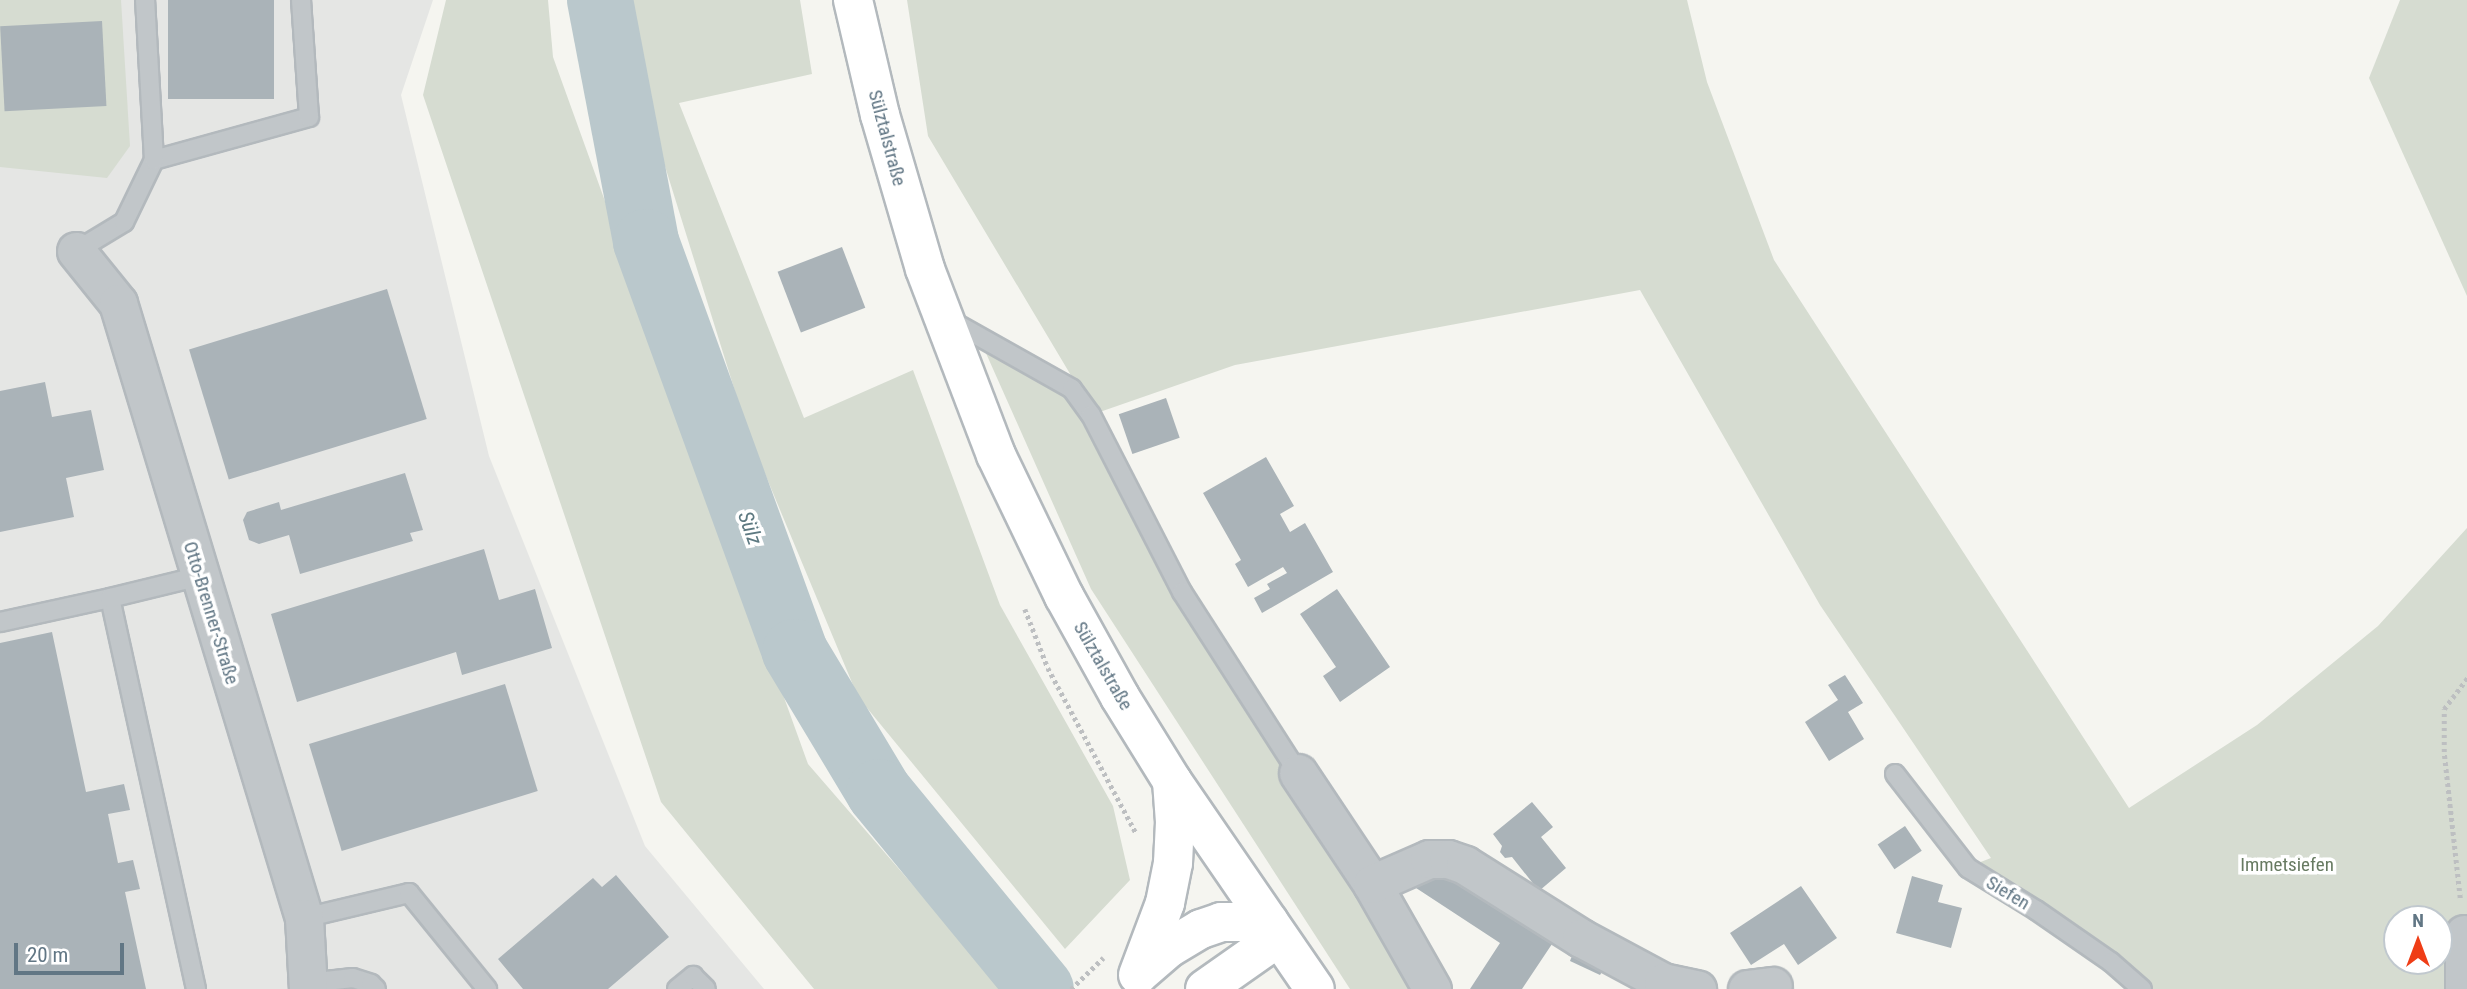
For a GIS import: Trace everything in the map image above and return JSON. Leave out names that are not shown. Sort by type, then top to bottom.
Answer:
[{"type":"main road","name":"Sülztalstraße","points":[[853,0],[880,115],[941,315],[996,455],[1064,596],[1120,697],[1172,781],[1315,989]]},
{"type":"main road","points":[[1132,982],[1165,903],[1173,863],[1175,822],[1172,781]]},
{"type":"main road","points":[[1132,982],[1169,948],[1202,929],[1221,922],[1274,929]]},
{"type":"main road","points":[[1205,989],[1274,929]]},
{"type":"street","name":"Otto-Brenner-Straße","points":[[76,251],[118,303],[304,918],[308,986]]},
{"type":"street","points":[[1298,773],[1372,884],[1432,989]]},
{"type":"street","points":[[1372,884],[1429,859],[1448,859],[1465,865],[1581,938],[1662,982],[1697,989]]},
{"type":"street","points":[[2463,989],[2464,934]]},
{"type":"lane","points":[[76,251],[124,222],[154,160],[145,0]]},
{"type":"lane","points":[[154,160],[309,117],[301,0]]},
{"type":"lane","points":[[941,315],[1072,389],[1091,415],[1182,592],[1298,773]]},
{"type":"lane","points":[[0,622],[200,576]]},
{"type":"lane","points":[[110,598],[196,989]]},
{"type":"lane","name":"Siefen","points":[[1895,774],[1968,868],[2035,909],[2111,962],[2142,989]]},
{"type":"lane","points":[[304,918],[409,893],[487,989]]},
{"type":"lane","points":[[677,989],[694,976],[706,989]]},
{"type":"lane","points":[[308,986],[353,978],[371,984],[376,989]]},
{"type":"path","points":[[2464,934],[2444,752],[2444,709],[2467,678]]},
{"type":"path","points":[[1071,989],[1105,956]]},
{"type":"shaded area","points":[[0,0],[433,0],[401,95],[489,456],[645,846],[764,989],[0,989]]},
{"type":"green space","points":[[0,0],[121,0],[130,146],[107,178],[0,167]]},
{"type":"green space","points":[[446,0],[548,0],[553,57],[808,764],[1003,989],[814,989],[661,802],[423,95]]},
{"type":"green space","points":[[627,0],[800,0],[812,74],[679,103],[804,418],[913,370],[1000,605],[1113,806],[1130,880],[1065,949],[858,697],[748,433],[636,73]]},
{"type":"green space","name":"Immetsiefen","points":[[907,0],[1687,0],[1707,82],[1774,260],[2129,808],[2257,725],[2378,626],[2467,528],[2467,989],[2141,989],[2022,902],[1978,863],[1991,858],[1820,605],[1640,290],[1235,365],[1094,414],[928,136]]},
{"type":"green space","points":[[2400,0],[2467,0],[2467,296],[2369,78]]},
{"type":"green space","points":[[985,351],[1067,391],[1292,786],[1412,989],[1350,989],[1091,589]]},
{"type":"building","points":[[168,0],[274,0],[274,99],[168,99]]},
{"type":"building","points":[[102,21],[106,106],[5,111],[0,26]]},
{"type":"building","points":[[842,247],[865,308],[801,332],[778,272]]},
{"type":"building","points":[[387,289],[427,419],[229,480],[189,350]]},
{"type":"building","points":[[45,382],[52,417],[91,410],[104,470],[66,478],[74,517],[0,532],[0,391]]},
{"type":"building","points":[[1166,398],[1180,438],[1132,454],[1119,414]]},
{"type":"building","points":[[1266,457],[1294,506],[1280,514],[1290,532],[1305,523],[1333,572],[1262,613],[1254,598],[1270,589],[1267,584],[1287,573],[1283,567],[1248,587],[1235,564],[1241,560],[1203,493]]},
{"type":"building","points":[[405,473],[423,530],[410,533],[413,541],[300,574],[289,535],[259,544],[249,540],[243,520],[247,512],[279,502],[281,510]]},
{"type":"building","points":[[484,549],[499,600],[535,589],[552,648],[462,675],[456,652],[297,702],[271,614]]},
{"type":"building","points":[[1337,589],[1390,667],[1340,702],[1323,676],[1336,667],[1300,614]]},
{"type":"building","points":[[52,632],[86,792],[124,784],[130,810],[108,814],[118,863],[133,860],[140,889],[125,892],[146,989],[0,989],[0,643]]},
{"type":"building","points":[[1845,675],[1863,703],[1848,712],[1864,739],[1829,761],[1805,722],[1838,700],[1828,685]]},
{"type":"building","points":[[505,684],[538,791],[342,851],[309,744]]},
{"type":"building","points":[[1532,802],[1553,827],[1541,837],[1566,868],[1539,891],[1512,857],[1505,858],[1500,852],[1502,846],[1493,834]]},
{"type":"building","points":[[1905,826],[1922,851],[1894,869],[1878,844]]},
{"type":"building","points":[[616,875],[669,937],[608,989],[523,989],[498,959],[593,878],[602,887]]},
{"type":"building","points":[[1428,876],[1463,881],[1554,941],[1522,989],[1470,989],[1500,943],[1413,886]]},
{"type":"building","points":[[1912,876],[1943,885],[1938,902],[1962,908],[1951,948],[1896,933]]},
{"type":"building","points":[[1801,886],[1837,938],[1798,965],[1784,944],[1751,965],[1730,933]]},
{"type":"building","points":[[1577,943],[1609,961],[1600,975],[1570,961]]},
{"type":"waterway","name":"Sülz","points":[[600,0],[646,242],[795,652],[879,792],[1041,989]]}]
